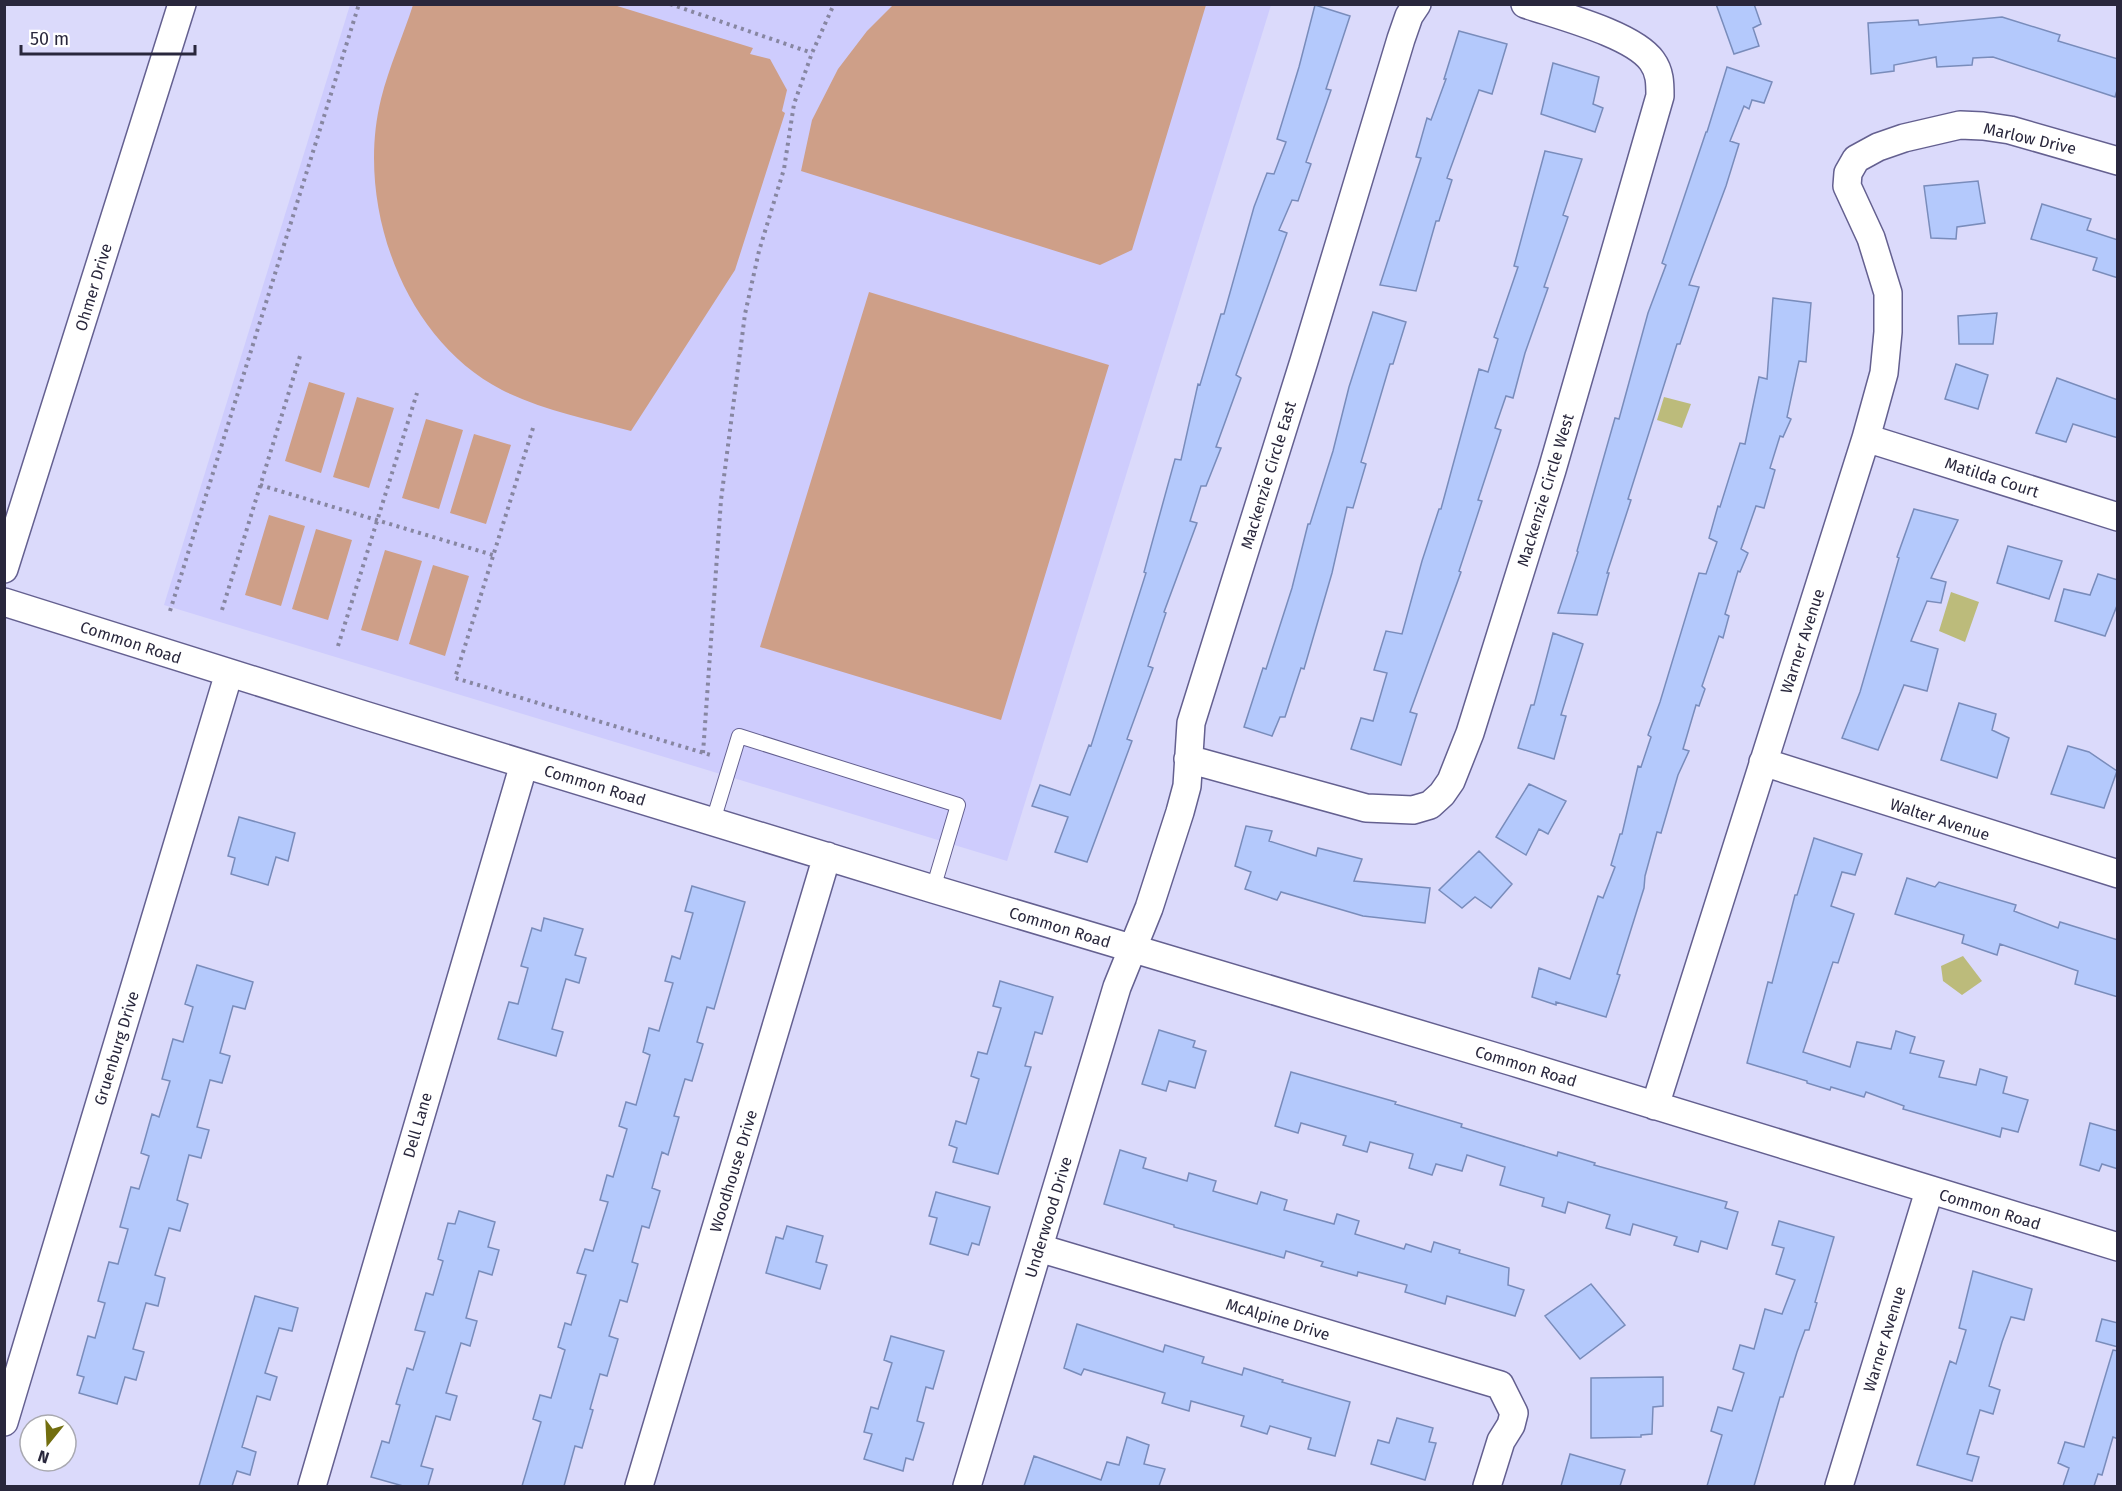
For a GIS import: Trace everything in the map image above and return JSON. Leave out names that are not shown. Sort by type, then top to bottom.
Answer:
[{"type":"street","name":"Ohmer Drive","points":[[4,569],[182,4]]},
{"type":"street","name":"Mackenzie Circle East","points":[[1132,949],[1149,908],[1187,786],[1191,723],[1194,712],[1301,372],[1401,39],[1409,16],[1417,4]]},
{"type":"street","name":"Mackenzie Circle West","points":[[1188,759],[1366,808],[1413,810],[1430,805],[1451,781],[1470,733],[1549,481],[1660,96],[1659,76],[1651,59],[1638,48],[1598,29],[1526,4]]},
{"type":"street","name":"Marlow Drive","points":[[1848,173],[1856,159],[1878,147],[1904,138],[1960,125],[2010,130],[2118,161]]},
{"type":"street","name":"Warner Avenue","points":[[1655,1106],[1866,438],[1884,373],[1888,332],[1888,293],[1871,238],[1847,186],[1848,173]]},
{"type":"street","name":"Matilda Court","points":[[1866,438],[2118,517]]},
{"type":"street","name":"Common Road","points":[[4,602],[933,889],[2118,1247]]},
{"type":"street","name":"Gruenburg Drive","points":[[4,1422],[229,673]]},
{"type":"street","name":"Walter Avenue","points":[[1763,762],[2118,874]]},
{"type":"street","name":"Dell Lane","points":[[312,1486],[524,764]]},
{"type":"street","name":"Woodhouse Drive","points":[[639,1486],[827,856]]},
{"type":"street","name":"Underwood Drive","points":[[967,1486],[1117,987],[1132,949]]},
{"type":"street","name":"Warner Avenue","points":[[1839,1486],[1929,1191]]},
{"type":"street","name":"McAlpine Drive","points":[[1039,1248],[1500,1385],[1514,1413],[1511,1425],[1501,1441],[1487,1486]]},
{"type":"lane","points":[[713,821],[739,736],[958,805],[933,889]]},
{"type":"path","points":[[170,611],[359,4]]},
{"type":"path","points":[[670,4],[812,53]]},
{"type":"path","points":[[703,753],[721,500],[746,314],[759,251],[784,169],[794,104],[812,53],[834,4]]},
{"type":"path","points":[[222,610],[300,356]]},
{"type":"path","points":[[338,646],[417,393]]},
{"type":"path","points":[[533,428],[455,678],[731,762]]},
{"type":"path","points":[[260,485],[493,555]]},
{"type":"shaded area","points":[[894,4],[1206,5],[1132,250],[1100,265],[801,171],[812,120],[838,69],[867,31]]},
{"type":"shaded area","points":[[350,5],[1271,5],[1007,861],[164,605]]},
{"type":"shaded area","points":[[413,5],[614,5],[753,48],[750,54],[770,59],[787,90],[782,111],[785,113],[735,270],[631,431],[549,409],[502,390],[467,367],[438,338],[413,303],[395,265],[382,224],[375,182],[375,140],[384,87]]},
{"type":"shaded area","points":[[869,292],[1109,365],[1001,720],[760,647]]},
{"type":"shaded area","points":[[309,382],[345,393],[321,473],[285,461]]},
{"type":"shaded area","points":[[357,397],[394,408],[369,488],[333,477]]},
{"type":"shaded area","points":[[1664,397],[1691,404],[1682,428],[1657,420]]},
{"type":"shaded area","points":[[426,419],[463,430],[439,509],[402,498]]},
{"type":"shaded area","points":[[474,434],[511,445],[486,524],[450,513]]},
{"type":"shaded area","points":[[269,515],[305,526],[281,606],[245,595]]},
{"type":"shaded area","points":[[316,529],[352,540],[328,620],[292,609]]},
{"type":"shaded area","points":[[385,550],[422,561],[398,641],[361,630]]},
{"type":"shaded area","points":[[433,565],[469,576],[445,656],[409,644]]},
{"type":"shaded area","points":[[1951,592],[1979,602],[1965,642],[1939,631]]},
{"type":"shaded area","points":[[1963,956],[1982,981],[1962,995],[1943,981],[1941,966]]},
{"type":"building","points":[[1716,4],[1754,4],[1761,24],[1753,28],[1759,46],[1734,54]]},
{"type":"building","points":[[1315,5],[1350,16],[1326,89],[1331,90],[1306,162],[1311,164],[1298,201],[1292,200],[1279,230],[1287,233],[1236,375],[1241,378],[1216,447],[1221,448],[1206,486],[1201,486],[1190,521],[1197,523],[1164,612],[1166,613],[1148,666],[1153,668],[1127,739],[1132,741],[1087,862],[1055,852],[1068,817],[1032,806],[1040,785],[1070,795],[1089,745],[1091,746],[1146,573],[1144,572],[1175,459],[1181,460],[1198,384],[1200,385],[1221,314],[1224,314],[1254,207],[1267,173],[1274,174],[1286,142],[1277,139]]},
{"type":"building","points":[[2002,17],[2060,35],[2058,41],[2118,59],[2118,87],[2115,97],[1993,57],[1973,58],[1972,65],[1937,67],[1936,57],[1894,65],[1894,71],[1871,74],[1868,23],[1918,20],[1919,25]]},
{"type":"building","points":[[1459,31],[1507,44],[1492,94],[1479,90],[1447,178],[1452,180],[1439,221],[1436,221],[1416,291],[1380,285],[1421,158],[1416,157],[1427,118],[1431,120],[1446,79],[1444,79]]},
{"type":"building","points":[[1553,63],[1599,77],[1593,104],[1603,108],[1595,132],[1541,114]]},
{"type":"building","points":[[1727,67],[1772,82],[1764,103],[1752,100],[1749,109],[1744,106],[1730,141],[1739,144],[1689,285],[1699,287],[1680,344],[1677,344],[1628,499],[1631,500],[1607,573],[1609,573],[1597,615],[1558,613],[1578,552],[1615,418],[1619,419],[1648,313],[1666,265],[1662,263]]},
{"type":"building","points":[[1545,151],[1582,159],[1563,215],[1568,217],[1544,287],[1548,288],[1525,353],[1513,398],[1506,396],[1495,428],[1501,430],[1478,500],[1482,501],[1459,571],[1461,572],[1410,712],[1417,714],[1401,765],[1351,749],[1361,718],[1373,721],[1387,673],[1374,670],[1386,631],[1402,634],[1422,561],[1439,509],[1441,509],[1479,369],[1488,372],[1498,339],[1494,337],[1518,267],[1514,266]]},
{"type":"building","points":[[1978,181],[1985,223],[1957,227],[1956,239],[1931,238],[1924,186]]},
{"type":"building","points":[[2042,204],[2091,219],[2087,230],[2118,240],[2118,278],[2093,270],[2097,258],[2031,239]]},
{"type":"building","points":[[1773,298],[1811,303],[1806,362],[1799,361],[1787,417],[1791,419],[1783,437],[1780,436],[1770,468],[1775,470],[1764,508],[1756,506],[1741,549],[1748,553],[1740,572],[1738,571],[1725,614],[1729,616],[1723,638],[1719,636],[1702,686],[1705,689],[1699,706],[1696,705],[1683,749],[1689,751],[1678,775],[1661,833],[1657,832],[1644,888],[1606,1017],[1556,1002],[1556,1005],[1532,997],[1539,968],[1570,979],[1598,896],[1603,898],[1615,867],[1611,865],[1620,834],[1622,834],[1638,766],[1641,767],[1651,737],[1648,735],[1699,573],[1706,574],[1717,542],[1709,538],[1718,506],[1720,507],[1740,443],[1745,444],[1759,377],[1767,379]]},
{"type":"building","points":[[1373,312],[1406,322],[1393,364],[1390,364],[1361,462],[1366,464],[1353,508],[1347,507],[1332,573],[1304,669],[1301,668],[1285,717],[1280,717],[1272,736],[1244,727],[1263,668],[1266,669],[1292,588],[1308,524],[1310,524],[1333,451],[1349,387]]},
{"type":"building","points":[[1997,313],[1993,344],[1959,344],[1958,316]]},
{"type":"building","points":[[1956,364],[1988,375],[1978,409],[1945,399]]},
{"type":"building","points":[[2057,378],[2118,400],[2118,438],[2073,424],[2066,442],[2036,433]]},
{"type":"building","points":[[1914,509],[1958,520],[1931,578],[1946,582],[1941,603],[1927,601],[1911,641],[1938,649],[1927,691],[1904,685],[1878,750],[1842,738],[1860,692],[1899,558],[1897,557]]},
{"type":"building","points":[[2008,546],[2062,561],[2049,599],[1997,583]]},
{"type":"building","points":[[2098,574],[2118,580],[2118,603],[2105,636],[2055,621],[2064,589],[2090,595]]},
{"type":"building","points":[[1553,633],[1583,644],[1561,715],[1566,716],[1554,759],[1518,748],[1531,705],[1534,705]]},
{"type":"building","points":[[1959,703],[1996,714],[1992,730],[2009,738],[1997,778],[1941,760]]},
{"type":"building","points":[[2068,746],[2089,752],[2117,771],[2104,808],[2051,794]]},
{"type":"building","points":[[1529,784],[1566,801],[1548,834],[1539,829],[1526,855],[1496,837]]},
{"type":"building","points":[[239,817],[295,833],[288,861],[276,857],[268,885],[231,874],[235,858],[228,856]]},
{"type":"building","points":[[1246,826],[1272,831],[1269,841],[1316,856],[1318,848],[1362,859],[1354,881],[1430,888],[1425,923],[1363,916],[1281,892],[1277,900],[1245,889],[1251,872],[1235,866]]},
{"type":"building","points":[[1814,838],[1862,854],[1855,875],[1842,872],[1831,906],[1854,914],[1838,963],[1833,962],[1803,1052],[1850,1067],[1857,1042],[1891,1049],[1896,1031],[1915,1037],[1910,1053],[1944,1061],[1939,1077],[1976,1085],[1980,1069],[2007,1077],[2003,1093],[2028,1100],[2018,1132],[2002,1128],[2000,1137],[1903,1109],[1904,1106],[1866,1092],[1864,1097],[1831,1087],[1830,1090],[1747,1063],[1768,982],[1772,983],[1795,895],[1797,895]]},
{"type":"building","points":[[1479,851],[1512,884],[1491,908],[1475,897],[1462,908],[1439,890]]},
{"type":"building","points":[[1907,878],[1935,887],[1939,882],[2016,905],[2014,911],[2058,928],[2060,922],[2118,940],[2118,997],[2075,984],[2078,971],[2000,944],[1997,955],[1962,943],[1964,935],[1895,914]]},
{"type":"building","points":[[692,886],[745,902],[714,1009],[707,1007],[697,1042],[703,1044],[692,1081],[685,1079],[674,1116],[679,1117],[668,1155],[662,1152],[652,1188],[660,1191],[649,1228],[642,1226],[632,1262],[638,1264],[627,1302],[620,1300],[609,1336],[618,1339],[607,1376],[600,1374],[582,1448],[575,1446],[564,1486],[522,1486],[541,1422],[533,1419],[540,1395],[551,1398],[565,1350],[558,1347],[565,1323],[571,1325],[586,1275],[577,1273],[585,1249],[593,1251],[608,1202],[600,1200],[607,1175],[613,1177],[627,1129],[619,1126],[626,1102],[636,1105],[650,1055],[643,1052],[649,1028],[659,1031],[673,983],[665,981],[672,956],[680,959],[693,913],[685,911]]},
{"type":"building","points":[[544,918],[583,929],[575,955],[586,958],[579,983],[566,979],[552,1029],[563,1032],[556,1056],[498,1039],[509,1002],[518,1004],[528,968],[521,966],[532,928],[541,931]]},
{"type":"building","points":[[197,965],[253,982],[245,1009],[233,1006],[220,1053],[230,1056],[222,1083],[210,1080],[197,1127],[209,1130],[201,1158],[189,1155],[177,1200],[188,1204],[180,1231],[169,1228],[155,1275],[165,1278],[158,1306],[146,1303],[133,1349],[144,1352],[136,1380],[125,1377],[117,1404],[79,1393],[84,1377],[77,1375],[88,1336],[95,1338],[105,1303],[98,1301],[109,1262],[118,1264],[128,1229],[120,1227],[131,1187],[139,1189],[149,1156],[141,1153],[152,1114],[159,1117],[170,1081],[162,1079],[173,1039],[183,1042],[193,1007],[185,1004]]},
{"type":"building","points":[[1000,981],[1053,997],[1042,1034],[1035,1032],[1025,1066],[1031,1067],[998,1174],[953,1162],[957,1148],[949,1145],[956,1121],[966,1124],[979,1079],[971,1076],[978,1052],[987,1054],[1001,1008],[993,1006]]},
{"type":"building","points":[[1159,1030],[1195,1041],[1193,1047],[1206,1051],[1195,1088],[1169,1081],[1166,1091],[1142,1084]]},
{"type":"building","points":[[1291,1072],[1396,1102],[1395,1104],[1462,1124],[1461,1127],[1557,1156],[1558,1152],[1595,1163],[1594,1165],[1727,1202],[1725,1208],[1738,1212],[1727,1249],[1701,1241],[1698,1252],[1674,1245],[1677,1237],[1633,1224],[1630,1235],[1606,1228],[1610,1215],[1568,1202],[1565,1213],[1542,1206],[1544,1198],[1500,1185],[1505,1167],[1467,1155],[1462,1171],[1436,1164],[1432,1175],[1409,1168],[1413,1154],[1370,1142],[1367,1152],[1343,1145],[1346,1136],[1301,1123],[1298,1133],[1275,1126]]},
{"type":"building","points":[[2090,1123],[2118,1131],[2118,1169],[2102,1164],[2099,1171],[2080,1165]]},
{"type":"building","points":[[1120,1150],[1146,1158],[1143,1168],[1187,1181],[1189,1173],[1216,1181],[1213,1191],[1257,1204],[1261,1192],[1287,1200],[1284,1210],[1334,1224],[1337,1214],[1359,1221],[1355,1234],[1404,1249],[1406,1244],[1431,1252],[1434,1242],[1460,1250],[1459,1253],[1509,1268],[1508,1285],[1524,1290],[1515,1316],[1447,1296],[1445,1304],[1405,1292],[1407,1285],[1358,1272],[1357,1276],[1321,1266],[1323,1262],[1286,1251],[1284,1258],[1174,1227],[1174,1225],[1104,1204]]},
{"type":"building","points":[[936,1192],[990,1207],[979,1245],[972,1243],[968,1255],[930,1244],[937,1218],[929,1216]]},
{"type":"building","points":[[459,1211],[495,1222],[488,1247],[499,1250],[492,1275],[479,1271],[466,1318],[477,1321],[470,1346],[461,1343],[446,1393],[457,1396],[450,1420],[436,1416],[421,1466],[433,1469],[428,1486],[403,1486],[371,1477],[382,1441],[389,1443],[400,1405],[396,1404],[407,1368],[413,1370],[425,1332],[415,1330],[426,1293],[433,1295],[443,1261],[438,1259],[448,1223],[455,1224]]},
{"type":"building","points":[[1779,1221],[1834,1237],[1815,1302],[1817,1303],[1809,1330],[1805,1330],[1797,1352],[1783,1397],[1780,1397],[1754,1486],[1707,1486],[1722,1435],[1711,1431],[1718,1407],[1732,1411],[1744,1373],[1733,1369],[1740,1345],[1754,1349],[1765,1309],[1782,1314],[1795,1280],[1776,1274],[1784,1248],[1772,1245]]},
{"type":"building","points":[[787,1226],[823,1236],[816,1262],[827,1265],[820,1289],[766,1273],[776,1237],[783,1239]]},
{"type":"building","points":[[1973,1271],[2032,1289],[2024,1320],[2011,1317],[2002,1342],[1989,1386],[2000,1390],[1993,1414],[1980,1410],[1967,1454],[1979,1457],[1972,1481],[1917,1465],[1950,1361],[1956,1364],[1966,1330],[1959,1328]]},
{"type":"building","points":[[1591,1284],[1625,1325],[1580,1359],[1545,1316]]},
{"type":"building","points":[[255,1296],[298,1308],[292,1331],[279,1328],[265,1373],[277,1377],[270,1400],[257,1396],[242,1447],[256,1452],[250,1475],[237,1471],[232,1486],[199,1486]]},
{"type":"building","points":[[2102,1319],[2118,1323],[2118,1347],[2096,1341]]},
{"type":"building","points":[[1077,1324],[1163,1352],[1165,1345],[1204,1357],[1202,1363],[1242,1375],[1244,1368],[1350,1402],[1335,1456],[1308,1449],[1311,1438],[1270,1426],[1267,1434],[1241,1426],[1244,1416],[1191,1401],[1189,1411],[1162,1403],[1165,1393],[1084,1369],[1081,1375],[1064,1368]]},
{"type":"building","points":[[891,1336],[944,1351],[933,1389],[926,1387],[917,1421],[924,1423],[913,1460],[906,1458],[903,1471],[864,1459],[872,1434],[864,1432],[871,1407],[878,1409],[892,1363],[884,1360]]},
{"type":"building","points":[[2113,1350],[2118,1351],[2118,1439],[2113,1437],[2102,1475],[2098,1474],[2094,1486],[2063,1486],[2069,1468],[2058,1463],[2065,1442],[2084,1447]]},
{"type":"building","points":[[1663,1377],[1663,1406],[1653,1407],[1652,1434],[1641,1435],[1641,1437],[1591,1438],[1591,1378]]},
{"type":"building","points":[[1397,1418],[1433,1428],[1429,1442],[1436,1443],[1425,1480],[1371,1464],[1378,1440],[1389,1443]]},
{"type":"building","points":[[1127,1437],[1149,1445],[1144,1464],[1165,1469],[1159,1486],[1024,1486],[1034,1456],[1101,1480],[1107,1462],[1119,1465]]},
{"type":"building","points":[[1570,1454],[1625,1470],[1620,1486],[1561,1486]]}]
